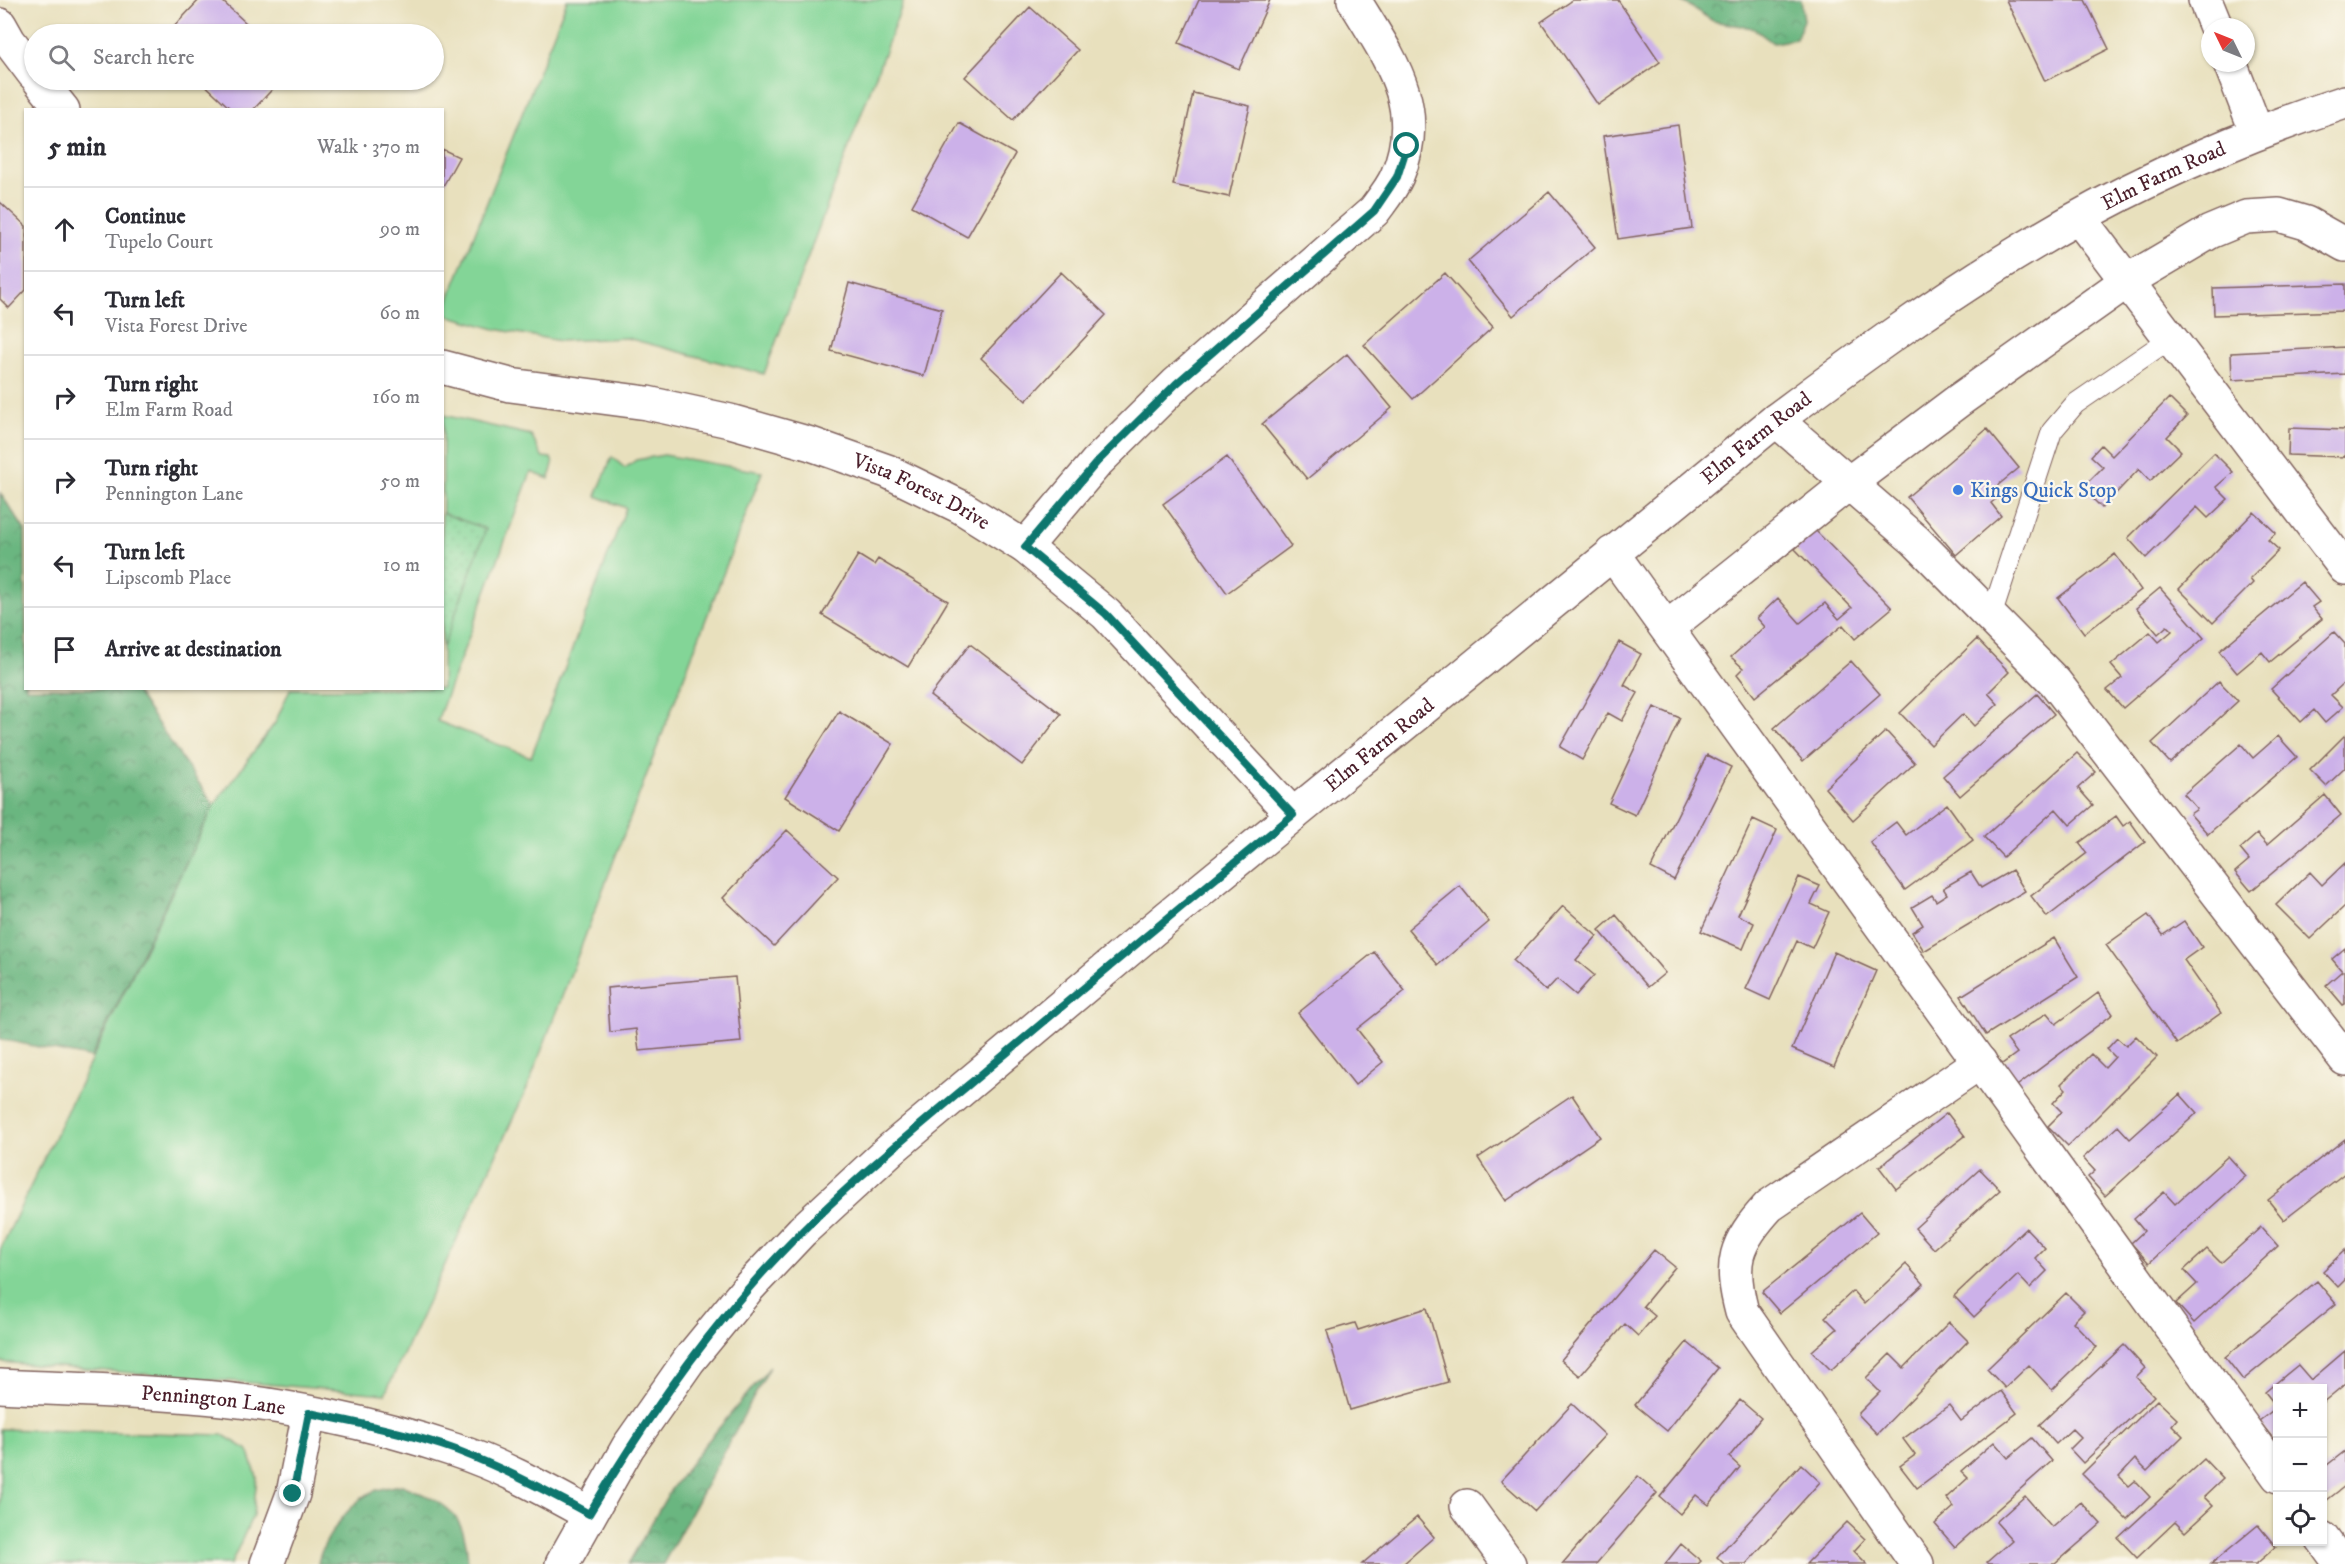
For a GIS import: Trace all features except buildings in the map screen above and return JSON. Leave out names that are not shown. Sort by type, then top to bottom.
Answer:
[{"type":"street","points":[[1025,547],[1097,462],[1176,384],[1374,211],[1397,177],[1407,146],[1409,126],[1406,99],[1395,67],[1354,0]]},
{"type":"street","points":[[2205,0],[2212,18]]},
{"type":"street","points":[[0,25],[24,61]]},
{"type":"street","points":[[2233,72],[2257,133]]},
{"type":"street","points":[[47,90],[61,108]]},
{"type":"street","name":"Elm Farm Road","points":[[562,1564],[628,1447],[689,1360],[748,1288],[802,1231],[891,1149],[1612,553],[1776,420],[1881,342],[1963,286],[2029,245],[2134,189],[2257,133],[2345,102]]},
{"type":"street","points":[[1667,628],[1849,483],[1958,401],[2127,281],[2210,232],[2246,217],[2279,215],[2306,223],[2345,245]]},
{"type":"street","points":[[2079,218],[2345,568]]},
{"type":"street","name":"Vista Forest Drive","points":[[444,368],[510,385],[647,403],[730,421],[811,444],[887,471],[961,507],[1025,547],[1106,614],[1293,815]]},
{"type":"street","points":[[1776,420],[1916,541],[2055,682],[2345,1059]]},
{"type":"street","points":[[1612,553],[2273,1470]]},
{"type":"street","points":[[1917,1564],[1742,1312],[1735,1284],[1737,1255],[1749,1228],[1769,1206],[1980,1062]]},
{"type":"street","name":"Pennington Lane","points":[[0,1386],[192,1396],[243,1401],[309,1413],[455,1450],[527,1480],[589,1514]]},
{"type":"street","points":[[267,1564],[293,1494],[309,1413]]},
{"type":"street","points":[[1467,1506],[1509,1564]]},
{"type":"street","points":[[2327,1545],[2341,1564]]},
{"type":"lane","points":[[1991,617],[2052,431],[2075,404],[2171,339]]},
{"type":"green space","points":[[567,0],[904,0],[764,374],[627,338],[560,341],[495,329],[444,314]]},
{"type":"green space","points":[[1680,0],[1801,0],[1804,20],[1796,39],[1773,43],[1753,28],[1713,21]]},
{"type":"green space","points":[[444,415],[531,435],[542,457],[551,458],[553,464],[549,479],[531,472],[437,721],[531,757],[626,508],[596,496],[612,457],[625,468],[636,460],[664,455],[762,472],[528,1086],[385,1394],[0,1362],[0,1250],[214,805],[275,723],[290,690],[444,690]]},
{"type":"green space","points":[[0,493],[24,529],[24,690],[135,690],[214,805],[91,1058],[0,1039]]},
{"type":"green space","points":[[444,514],[486,529],[444,645]]},
{"type":"green space","points":[[770,1367],[663,1564],[628,1564],[670,1491],[703,1447]]},
{"type":"green space","points":[[0,1429],[223,1435],[248,1450],[257,1477],[253,1515],[231,1564],[0,1564]]},
{"type":"green space","points":[[402,1485],[442,1504],[451,1512],[463,1532],[468,1564],[318,1564],[331,1534],[345,1514],[362,1498],[374,1491]]},
{"type":"place","name":"Kings Quick Stop","points":[[1958,490]]},
{"type":"route","points":[[293,1494],[309,1413],[455,1450],[527,1480],[589,1514],[628,1447],[689,1360],[748,1288],[802,1231],[891,1149],[1293,815],[1106,614],[1025,547],[1097,462],[1176,384],[1374,211],[1397,177],[1407,146]]}]
